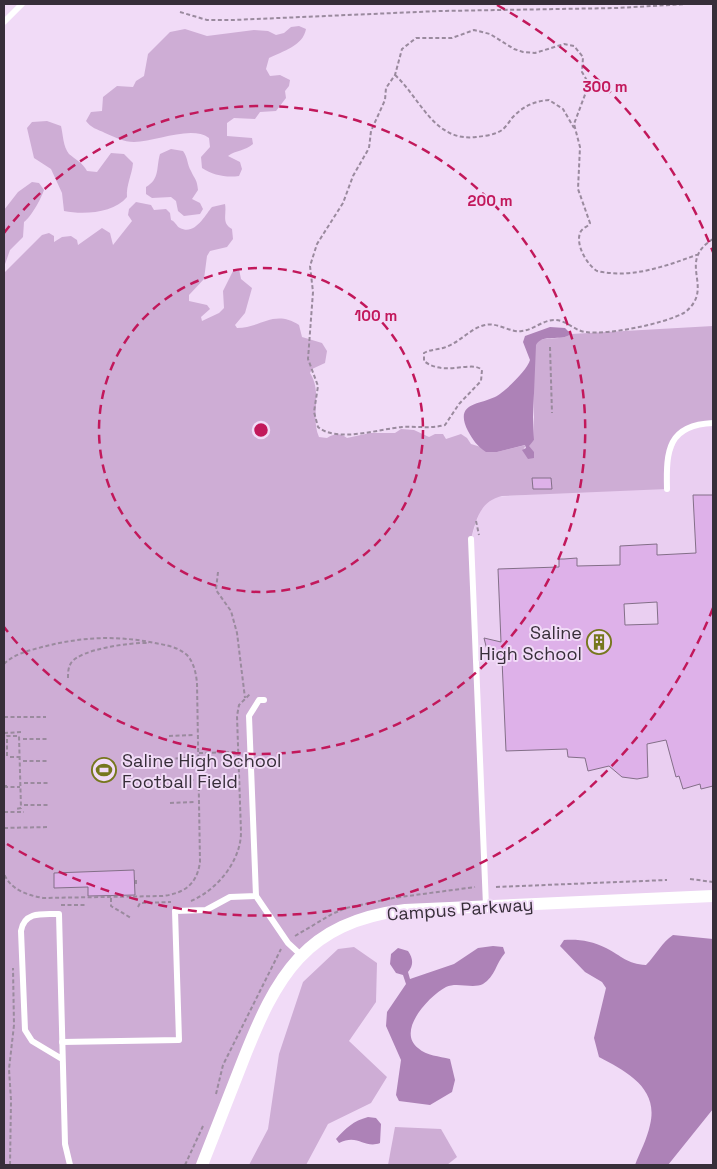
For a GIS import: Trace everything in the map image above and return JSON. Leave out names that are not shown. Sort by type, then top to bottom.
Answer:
[{"type":"street","name":"Campus Parkway","points":[[202,1165],[266,1003],[283,977],[301,955],[330,933],[364,918],[405,910],[713,896]]},
{"type":"lane","points":[[4,22],[22,4]]},
{"type":"lane","points":[[667,489],[668,456],[677,435],[692,425],[713,423]]},
{"type":"lane","points":[[471,539],[486,906]]},
{"type":"lane","points":[[264,700],[259,700],[249,716],[256,896],[288,943],[301,955]]},
{"type":"lane","points":[[62,1042],[179,1040],[176,911],[206,910],[230,897],[256,896]]},
{"type":"lane","points":[[62,1059],[32,1041],[25,1030],[21,931],[25,920],[33,915],[59,914],[65,1144],[70,1165]]},
{"type":"path","points":[[180,12],[207,20],[233,20],[431,11],[618,8],[686,4]]},
{"type":"path","points":[[575,130],[577,114],[584,104],[589,84],[582,72],[583,57],[570,44],[535,53],[524,52],[514,49],[490,34],[474,30],[452,38],[416,38],[408,42],[402,49],[395,74],[386,88],[385,100],[371,130],[369,148],[353,176],[344,203],[317,244],[310,266],[313,292],[308,359],[318,386],[314,418],[318,427],[323,431],[359,434],[404,427],[434,428],[445,425],[450,421],[459,404],[481,381],[482,370],[476,366],[445,369],[424,361],[424,353],[446,347],[485,324],[524,331],[555,320],[563,321],[576,330],[611,333],[669,319],[684,313],[699,302]]},
{"type":"path","points":[[395,74],[410,89],[431,121],[444,131],[458,137],[486,136],[502,130],[527,105],[549,100],[563,109],[575,130],[580,147],[578,189],[590,223],[581,231],[580,236],[585,259],[590,267],[604,273],[624,274],[664,266],[699,254],[705,245],[713,240]]},
{"type":"path","points":[[699,254],[700,266]]},
{"type":"path","points":[[550,347],[552,413]]},
{"type":"path","points":[[476,521],[479,535]]},
{"type":"path","points":[[218,572],[216,590],[231,611],[237,633],[245,698]]},
{"type":"path","points":[[4,664],[27,651],[86,638],[122,637],[159,644],[183,652],[195,669],[198,683],[200,753],[200,862],[194,883],[181,892],[170,895],[111,898],[43,898],[26,894],[12,886],[4,874]]},
{"type":"path","points":[[68,678],[71,663],[83,655],[124,644],[159,644]]},
{"type":"path","points":[[188,902],[210,889],[233,863],[238,854],[241,839],[238,710],[245,698],[251,693]]},
{"type":"path","points":[[4,717],[46,716]]},
{"type":"path","points":[[4,733],[22,732]]},
{"type":"path","points":[[169,736],[193,735]]},
{"type":"path","points":[[15,808],[21,808],[20,757],[19,736],[7,736],[8,756],[20,757]]},
{"type":"path","points":[[23,739],[47,739]]},
{"type":"path","points":[[200,753],[238,752]]},
{"type":"path","points":[[170,759],[194,757]]},
{"type":"path","points":[[23,761],[48,761]]},
{"type":"path","points":[[170,781],[194,780]]},
{"type":"path","points":[[200,783],[240,782]]},
{"type":"path","points":[[24,783],[48,783]]},
{"type":"path","points":[[6,785],[6,787],[20,787]]},
{"type":"path","points":[[170,803],[195,802]]},
{"type":"path","points":[[24,805],[49,805]]},
{"type":"path","points":[[4,812],[24,812]]},
{"type":"path","points":[[4,828],[49,828]]},
{"type":"path","points":[[690,879],[713,882]]},
{"type":"path","points":[[136,880],[136,886]]},
{"type":"path","points":[[496,887],[666,880]]},
{"type":"path","points":[[111,898],[111,906],[131,918]]},
{"type":"path","points":[[68,899],[68,905]]},
{"type":"path","points":[[138,906],[140,903],[175,902]]},
{"type":"shaded area","points":[[299,26],[306,29],[301,40],[292,47],[269,58],[266,69],[270,76],[280,75],[290,80],[289,86],[285,91],[286,98],[276,111],[260,112],[255,119],[234,118],[227,123],[227,136],[252,138],[253,144],[228,156],[240,162],[242,169],[239,176],[229,177],[202,168],[201,157],[210,147],[209,138],[202,134],[183,134],[130,142],[97,129],[86,121],[91,112],[102,111],[103,97],[117,86],[133,87],[136,81],[144,76],[148,54],[170,32],[185,29],[207,36],[254,30],[268,31],[276,35],[284,33],[291,27]]},
{"type":"shaded area","points":[[47,121],[61,126],[67,151],[87,171],[97,172],[111,153],[124,154],[133,163],[127,188],[127,197],[107,210],[98,212],[80,213],[64,211],[62,193],[51,169],[34,158],[27,128],[32,122]]},
{"type":"shaded area","points":[[171,149],[183,151],[186,156],[198,190],[192,199],[200,203],[203,209],[200,214],[184,216],[178,211],[176,201],[171,197],[152,198],[146,194],[146,187],[156,177],[160,154]]},
{"type":"shaded area","points":[[32,182],[39,183],[44,190],[36,207],[24,222],[23,237],[10,250],[4,267],[4,210],[18,192]]},
{"type":"shaded area","points":[[136,202],[151,205],[154,210],[166,209],[170,213],[171,220],[185,230],[199,224],[212,207],[225,204],[225,221],[232,229],[233,239],[227,247],[210,251],[207,256],[204,279],[189,295],[189,301],[207,305],[210,309],[201,317],[202,321],[219,313],[224,308],[223,291],[234,269],[239,269],[241,279],[252,288],[245,313],[235,325],[237,328],[268,320],[282,319],[299,325],[302,337],[322,343],[327,351],[325,363],[312,369],[310,373],[316,389],[316,421],[319,437],[327,438],[337,434],[347,438],[370,433],[395,433],[401,429],[414,430],[429,437],[435,434],[443,434],[446,439],[461,434],[471,444],[497,452],[526,445],[523,450],[529,448],[529,444],[534,440],[534,350],[537,341],[571,334],[713,326],[713,423],[692,425],[672,444],[667,489],[502,496],[489,502],[477,518],[471,539],[486,906],[349,923],[283,977],[202,1165],[4,1165],[4,273],[42,235],[49,233],[54,236],[54,242],[62,237],[71,236],[77,240],[78,245],[102,228],[110,233],[113,245],[132,221],[128,215],[129,209]]},
{"type":"shaded area","points":[[550,327],[565,328],[571,334],[543,339],[536,345],[534,440],[529,446],[534,452],[534,458],[528,459],[522,450],[526,448],[525,445],[497,452],[486,452],[476,443],[468,431],[464,422],[466,410],[470,406],[495,397],[516,380],[530,360],[523,342],[525,336]]},
{"type":"shaded area","points":[[713,423],[713,896],[486,906],[471,539],[480,511],[485,503],[496,497],[555,493],[667,464],[680,432]]},
{"type":"shaded area","points":[[673,935],[713,939],[713,1109],[668,1165],[635,1165],[650,1125],[652,1112],[650,1101],[645,1091],[630,1075],[599,1057],[594,1038],[606,988],[602,982],[585,972],[560,946],[564,940],[591,942],[629,961],[646,965]]},
{"type":"shaded area","points":[[354,947],[377,963],[376,1002],[349,1041],[387,1077],[371,1103],[328,1124],[306,1165],[249,1165],[268,1129],[279,1054],[303,982],[338,949]]},
{"type":"shaded area","points":[[503,947],[505,953],[487,981],[475,986],[455,985],[446,987],[431,998],[417,1014],[413,1024],[412,1041],[418,1048],[429,1054],[450,1059],[455,1080],[452,1092],[430,1105],[399,1101],[396,1095],[401,1060],[386,1026],[387,1012],[406,984],[403,975],[396,973],[390,964],[391,954],[398,948],[408,951],[412,962],[408,972],[410,979],[454,964],[478,948]]},
{"type":"shaded area","points":[[368,1117],[376,1118],[381,1124],[380,1143],[370,1144],[356,1140],[346,1140],[339,1143],[336,1139],[347,1128]]},
{"type":"shaded area","points":[[395,1127],[441,1129],[457,1157],[447,1165],[388,1165]]},
{"type":"building","points":[[532,478],[551,478],[552,489],[533,489]]},
{"type":"building","name":"Saline High School","points":[[693,495],[713,495],[713,786],[701,789],[700,784],[683,789],[679,776],[676,777],[666,740],[647,744],[648,777],[637,779],[622,777],[609,766],[588,771],[585,758],[568,757],[567,749],[506,751],[502,660],[488,654],[484,638],[501,642],[498,569],[559,567],[559,559],[577,558],[577,566],[620,565],[620,546],[657,544],[657,555],[696,553]],"holes":[[[657,602],[658,624],[625,625],[624,604]]]},
{"type":"building","points":[[134,870],[135,895],[88,896],[88,887],[54,888],[54,873]]},
{"type":"place","name":"Saline High School","points":[[599,642]]},
{"type":"place","name":"Saline High School Football Field","points":[[104,770]]}]
